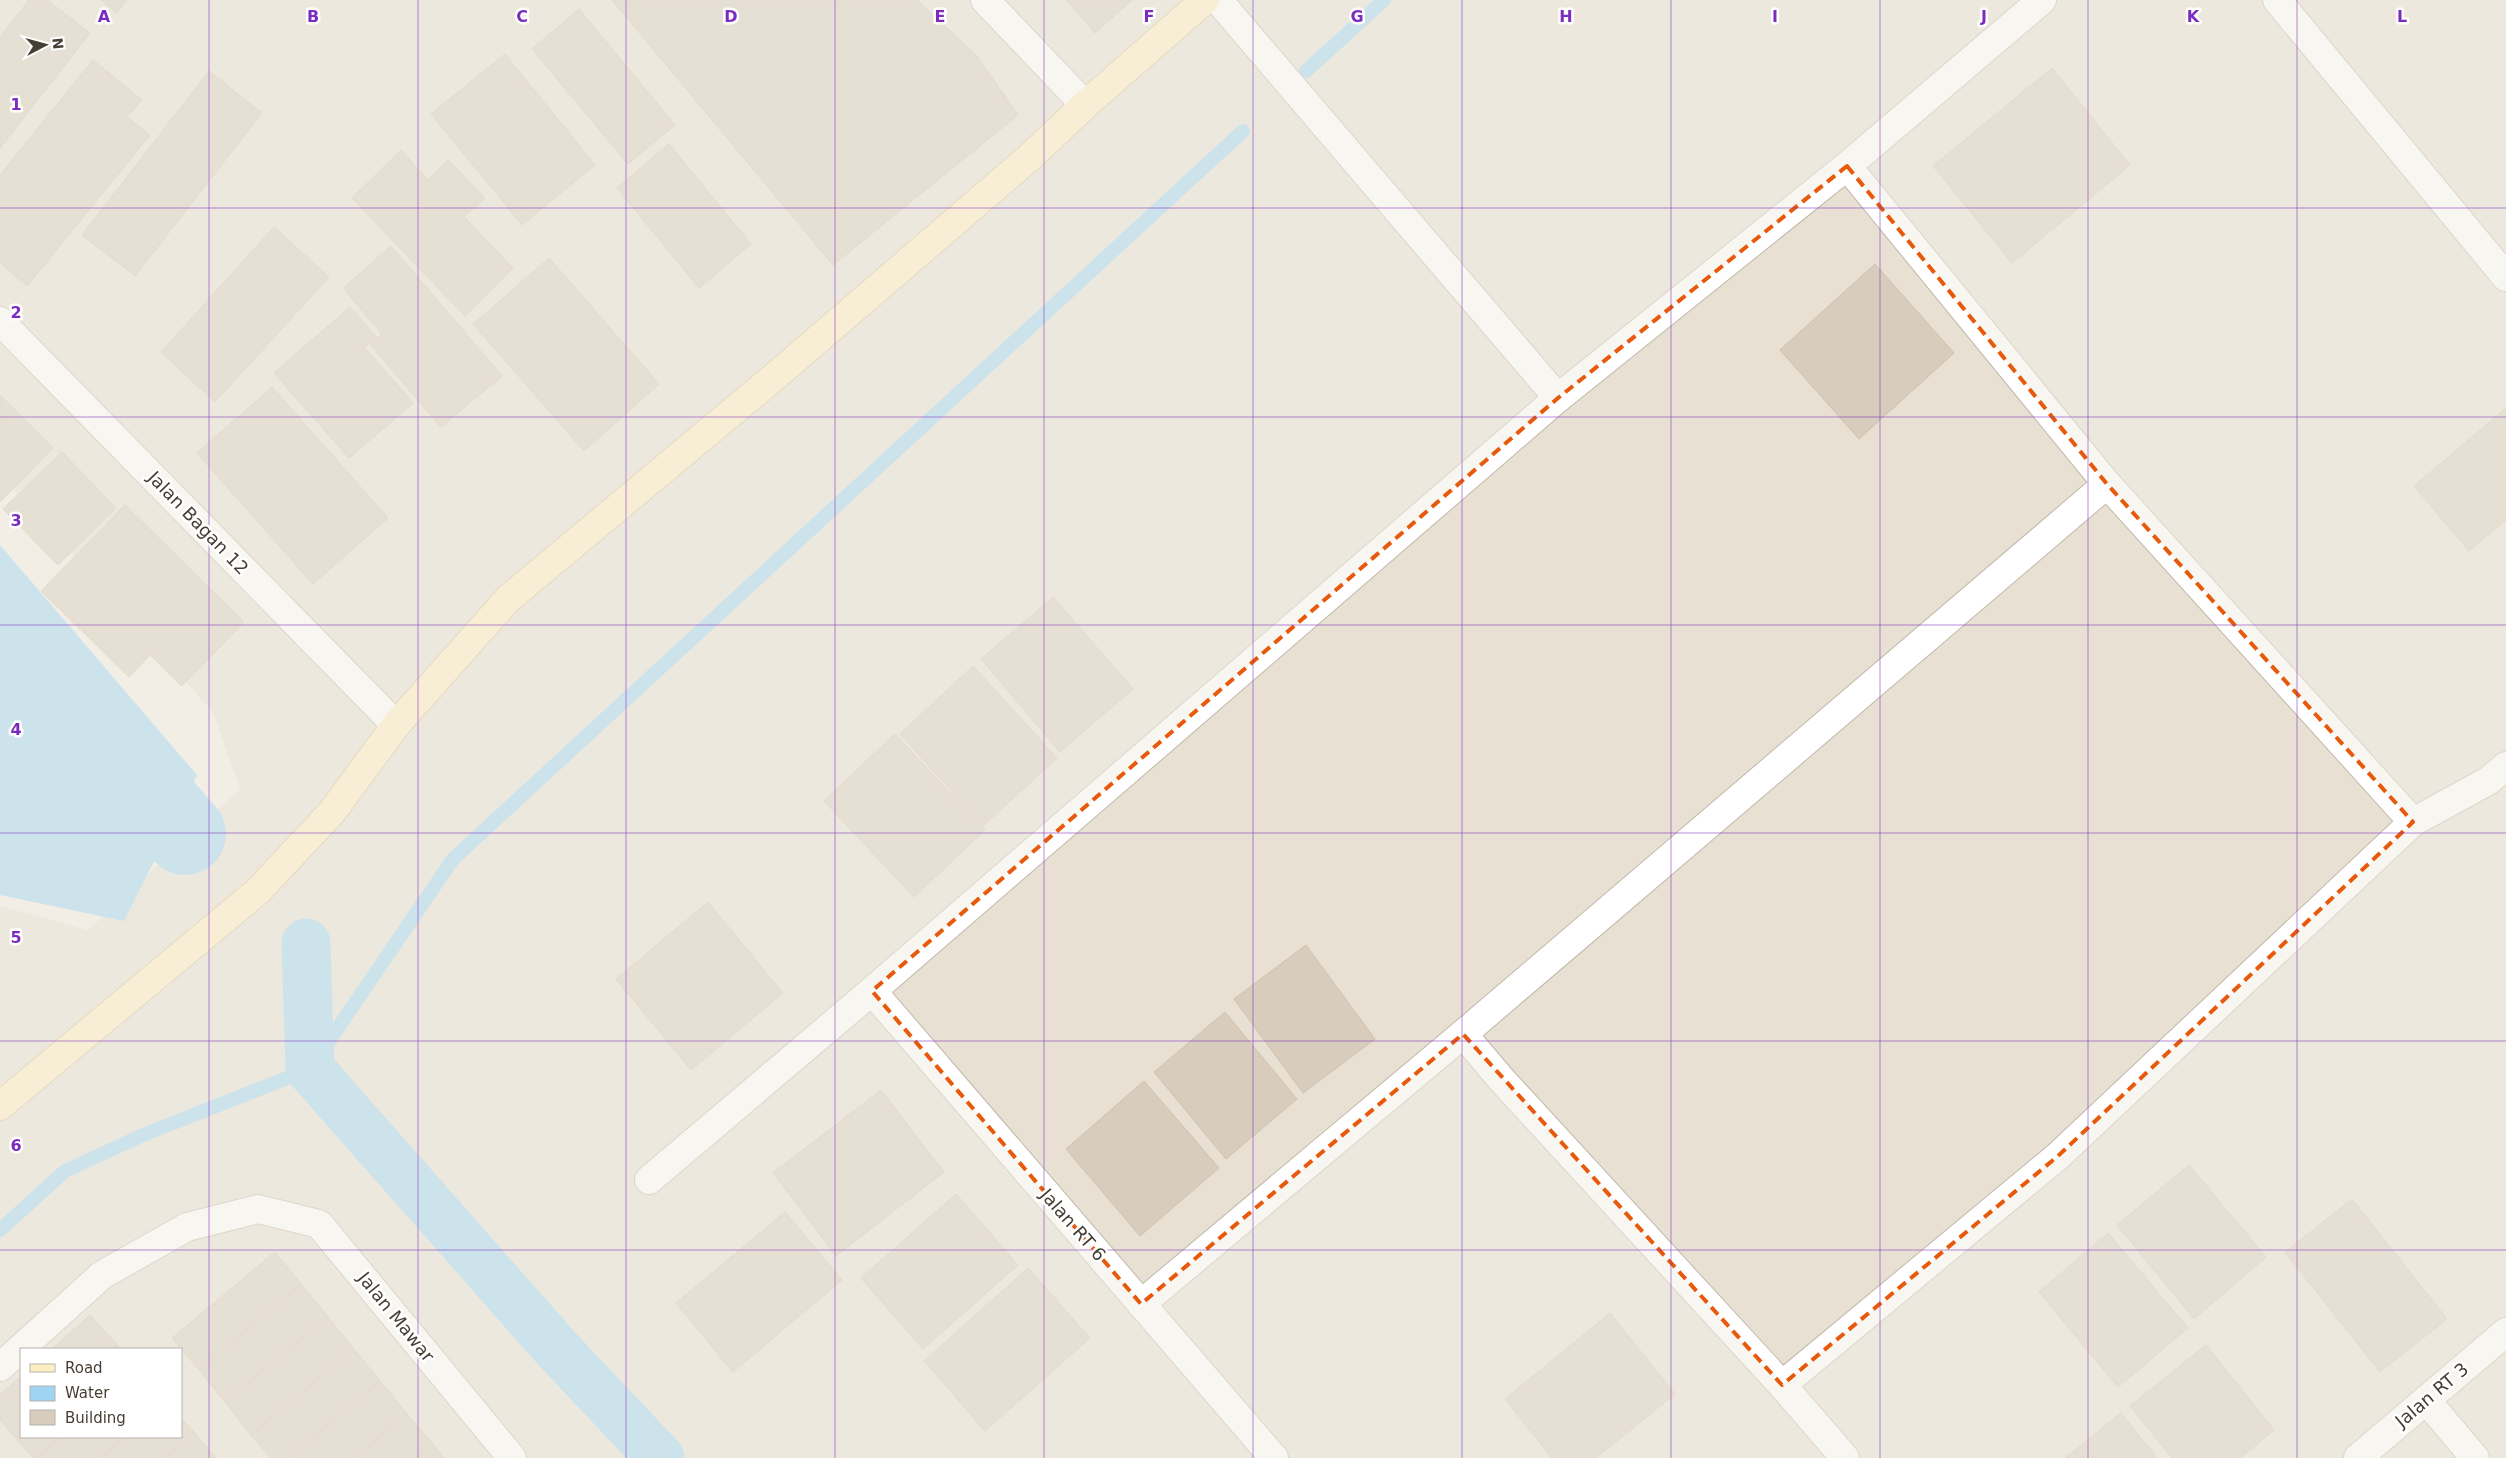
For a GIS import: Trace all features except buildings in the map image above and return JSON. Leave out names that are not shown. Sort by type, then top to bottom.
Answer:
[{"type":"street","points":[[985,0],[1085,105]]},
{"type":"street","points":[[0,1106],[258,891],[332,812],[396,726],[508,599],[780,371],[1030,157],[1085,105],[1205,0]]},
{"type":"street","points":[[1218,0],[1558,398]]},
{"type":"street","points":[[649,1180],[872,991],[1558,398],[1847,166],[2042,0]]},
{"type":"street","points":[[2277,0],[2506,277]]},
{"type":"street","points":[[1847,166],[2107,484],[2413,822]]},
{"type":"street","name":"Jalan Bagan 12","points":[[0,321],[396,726]]},
{"type":"street","points":[[1142,1304],[1463,1034],[2107,484]]},
{"type":"street","points":[[1782,1385],[2058,1156],[2413,822],[2488,781],[2506,766]]},
{"type":"street","name":"Jalan RT 6","points":[[872,991],[1274,1458]]},
{"type":"street","points":[[1463,1034],[1501,1079],[1782,1385],[1845,1458]]},
{"type":"street","name":"Jalan Mawar","points":[[21,1348],[102,1275],[187,1227],[258,1209],[319,1224],[512,1458]]},
{"type":"street","name":"Jalan RT 3","points":[[2358,1458],[2506,1332]]},
{"type":"street","name":"Jalan Mawar","points":[[0,1367],[20,1349]]},
{"type":"street","points":[[2426,1400],[2475,1458]]},
{"type":"highlighted area","points":[[1847,166],[2107,484],[2413,822],[2058,1156],[1782,1385],[1463,1034],[1141,1304],[872,991],[1558,398]]},
{"type":"shaded area","points":[[0,0],[2506,0],[2506,1458],[0,1458],[0,906],[88,930],[240,789],[213,712],[0,474]]},
{"type":"water","points":[[0,545],[197,775],[124,921],[0,895]]},
{"type":"waterway","points":[[1306,71],[1384,0]]},
{"type":"waterway","points":[[0,1230],[65,1171],[143,1135],[310,1069],[453,859],[1243,131]]},
{"type":"waterway","points":[[0,622],[185,834]]},
{"type":"waterway","points":[[306,943],[310,1069],[557,1349],[660,1458]]}]
